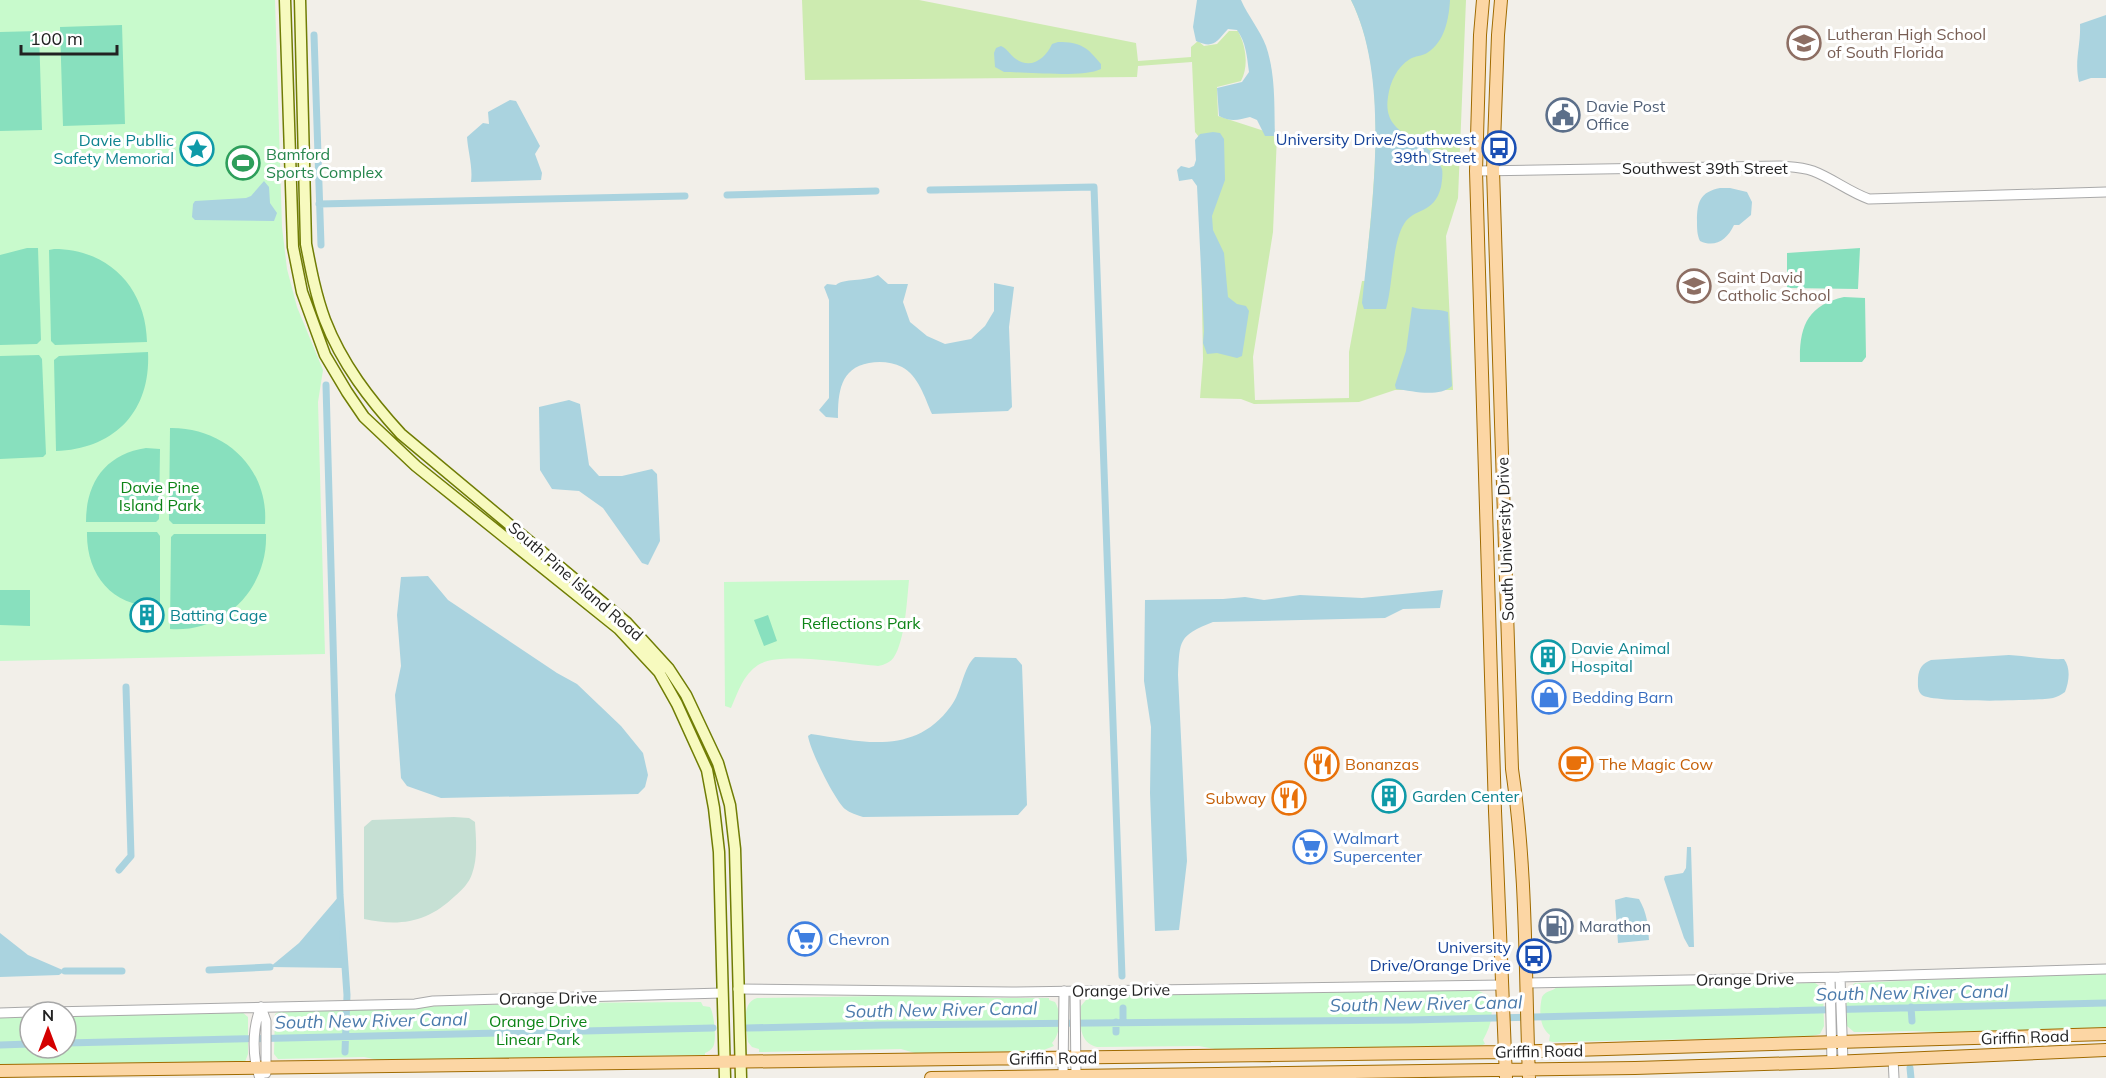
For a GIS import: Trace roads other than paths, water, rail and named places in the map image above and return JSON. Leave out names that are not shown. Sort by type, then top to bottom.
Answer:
[{"type":"main road","name":"South Pine Island Road","points":[[285,0],[293,233],[300,283],[312,324],[326,355],[364,417],[416,466],[619,629],[659,672],[688,725],[707,770],[719,852],[725,1078]]},
{"type":"main road","name":"South Pine Island Road","points":[[300,0],[306,244],[313,280],[325,319],[352,374],[401,434],[626,622],[669,669],[686,695],[718,763],[731,812],[735,849],[741,1078]]},
{"type":"main road","name":"South University Drive","points":[[1483,0],[1479,35],[1476,171],[1495,811],[1506,1074]]},
{"type":"main road","name":"South University Drive","points":[[1501,0],[1493,170],[1512,769],[1518,812],[1528,1002],[1529,1074]]},
{"type":"main road","points":[[1483,399],[1500,398]]},
{"type":"main road","points":[[1487,551],[1505,550]]},
{"type":"main road","points":[[715,814],[731,812]]},
{"type":"main road","name":"Griffin Road","points":[[0,1071],[724,1057],[741,1063],[1070,1053],[1162,1056],[1528,1052],[2106,1034]]},
{"type":"main road","points":[[2049,1052],[2054,1044],[2068,1035]]},
{"type":"main road","points":[[2027,1053],[2037,1044],[2040,1036]]},
{"type":"main road","name":"Griffin Road","points":[[931,1078],[1529,1074],[2106,1050]]},
{"type":"main road","points":[[1130,1077],[1136,1067],[1162,1056]]},
{"type":"street","name":"Southwest 39th Street","points":[[1476,171],[1780,166],[1800,167],[1815,172],[1852,193],[1869,199],[2106,192]]},
{"type":"street","name":"Orange Drive","points":[[1527,982],[1830,978],[2106,969]]},
{"type":"street","points":[[1836,1023],[1841,990],[1840,977]]},
{"type":"street","points":[[1830,978],[1838,1062]]},
{"type":"street","name":"Orange Drive","points":[[738,989],[1075,991],[1503,985]]},
{"type":"street","points":[[1064,991],[1070,1053]]},
{"type":"street","points":[[1069,1076],[1075,991]]},
{"type":"street","name":"Orange Drive","points":[[78,1011],[722,993]]},
{"type":"street","points":[[261,1008],[266,1021],[262,1067]]},
{"type":"street","points":[[261,1008],[255,1022],[262,1067]]},
{"type":"street","points":[[0,1013],[18,1012]]},
{"type":"street","points":[[1893,1059],[1894,1078]]},
{"type":"water","points":[[1197,0],[1241,0],[1266,46],[1269,57],[1274,91],[1275,136],[1265,136],[1257,120],[1250,117],[1235,120],[1219,116],[1217,88],[1242,82],[1249,72],[1247,55],[1237,30],[1228,29],[1211,44],[1196,41],[1193,27]]},
{"type":"water","points":[[1351,0],[1450,0],[1447,22],[1438,43],[1427,53],[1410,59],[1401,66],[1392,80],[1389,91],[1388,111],[1392,122],[1437,158],[1442,175],[1441,187],[1434,202],[1408,219],[1400,232],[1386,309],[1364,309],[1362,303],[1373,190],[1375,108],[1364,33]]},
{"type":"water","points":[[2106,15],[2106,78],[2091,78],[2079,82],[2077,67],[2080,24]]},
{"type":"water","points":[[1058,42],[1078,44],[1083,47],[1092,53],[1101,64],[1101,69],[1093,72],[1054,74],[1004,72],[995,67],[994,53],[996,48],[1001,46],[1016,59],[1032,63],[1042,58],[1052,44]]},
{"type":"water","points":[[510,100],[516,101],[540,146],[535,154],[542,173],[541,180],[471,182],[467,137],[483,123],[489,124],[488,112]]},
{"type":"water","points":[[1220,133],[1224,139],[1225,180],[1212,216],[1213,230],[1224,253],[1228,297],[1237,304],[1246,306],[1249,311],[1242,356],[1237,358],[1217,353],[1207,354],[1203,343],[1197,186],[1192,179],[1179,181],[1177,170],[1181,166],[1189,168],[1194,166],[1195,140],[1200,134]]},
{"type":"water","points":[[264,181],[269,187],[270,203],[277,213],[274,221],[195,220],[192,217],[195,201],[246,198],[251,196]]},
{"type":"water","points":[[1720,188],[1747,192],[1752,202],[1751,215],[1739,225],[1734,225],[1728,235],[1720,241],[1705,243],[1700,241],[1698,234],[1699,203],[1708,192]]},
{"type":"water","points":[[878,275],[888,284],[908,284],[903,302],[910,322],[927,336],[945,344],[971,339],[985,326],[994,311],[994,283],[1014,287],[1009,327],[1012,407],[1008,411],[932,414],[912,375],[898,365],[882,362],[859,366],[846,376],[840,391],[838,418],[826,417],[819,410],[829,398],[829,300],[824,287],[827,284],[836,285],[844,281],[867,279]]},
{"type":"water","points":[[1412,307],[1448,312],[1452,386],[1446,390],[1425,393],[1396,389],[1395,385],[1406,351]]},
{"type":"water","points":[[569,400],[580,404],[589,465],[599,476],[622,476],[652,469],[657,474],[660,541],[648,565],[642,563],[603,508],[579,491],[552,489],[540,470],[539,407]]},
{"type":"water","points":[[428,576],[448,600],[577,684],[621,726],[643,753],[648,775],[645,787],[638,794],[441,798],[407,786],[401,778],[395,695],[401,666],[397,615],[401,577]]},
{"type":"water","points":[[1443,590],[1440,608],[1403,609],[1385,618],[1213,622],[1187,636],[1179,654],[1178,675],[1187,861],[1179,930],[1155,931],[1150,793],[1151,727],[1144,681],[1145,600],[1245,597],[1264,600],[1300,595],[1362,598]]},
{"type":"water","points":[[2009,655],[2064,659],[2069,675],[2065,692],[2053,698],[1985,701],[1930,698],[1919,692],[1919,672],[1923,665],[1931,660]]},
{"type":"water","points":[[975,657],[1016,658],[1022,665],[1027,805],[1018,815],[863,817],[845,809],[823,774],[808,736],[811,734],[869,742],[887,742],[921,733],[937,722],[951,706],[968,667]]},
{"type":"water","points":[[1687,847],[1691,847],[1694,947],[1689,947],[1684,938],[1664,879],[1665,876],[1683,873],[1686,868]]},
{"type":"water","points":[[340,895],[345,968],[270,967],[299,943]]},
{"type":"water","points":[[1626,897],[1639,899],[1647,919],[1649,940],[1618,943],[1615,900]]},
{"type":"water","points":[[0,933],[28,955],[65,971],[59,975],[0,977]]},
{"type":"waterway","points":[[314,35],[321,245]]},
{"type":"waterway","points":[[930,190],[1094,187],[1122,976]]},
{"type":"waterway","points":[[727,195],[876,191]]},
{"type":"waterway","points":[[319,204],[685,196]]},
{"type":"waterway","points":[[326,385],[340,895],[347,995],[345,1052]]},
{"type":"waterway","points":[[119,870],[131,856],[126,687]]},
{"type":"waterway","points":[[209,970],[270,967]]},
{"type":"waterway","points":[[65,971],[122,971]]},
{"type":"waterway","name":"South New River Canal","points":[[747,1028],[1409,1020],[2106,1003]]},
{"type":"waterway","points":[[1911,1007],[1912,1021]]},
{"type":"waterway","points":[[1123,1008],[1123,1022]]},
{"type":"waterway","points":[[1116,1022],[1116,1032]]},
{"type":"waterway","name":"South New River Canal","points":[[78,1043],[713,1028]]},
{"type":"waterway","name":"South New River Canal","points":[[0,1045],[18,1044]]},
{"type":"waterway","points":[[1910,1068],[1911,1078]]},
{"type":"place","name":"Lutheran High School of South Florida","points":[[1804,43]]},
{"type":"place","name":"Davie Post Office","points":[[1563,115]]},
{"type":"place","name":"University Drive/Southwest 39th Street","points":[[1499,148]]},
{"type":"place","name":"Davie Publlic Safety Memorial","points":[[197,149]]},
{"type":"place","name":"Bamford Sports Complex","points":[[243,163]]},
{"type":"place","name":"Saint David Catholic School","points":[[1694,286]]},
{"type":"place","name":"Batting Cage","points":[[147,615]]},
{"type":"place","name":"Davie Animal Hospital","points":[[1548,657]]},
{"type":"place","name":"Bedding Barn","points":[[1549,697]]},
{"type":"place","name":"Bonanzas","points":[[1322,764]]},
{"type":"place","name":"The Magic Cow","points":[[1576,764]]},
{"type":"place","name":"Garden Center","points":[[1389,796]]},
{"type":"place","name":"Subway","points":[[1289,798]]},
{"type":"place","name":"Walmart Supercenter","points":[[1310,847]]},
{"type":"place","name":"Marathon","points":[[1556,926]]},
{"type":"place","name":"Chevron","points":[[805,939]]},
{"type":"place","name":"University Drive/Orange Drive","points":[[1534,956]]},
{"type":"park label","name":"Davie Pine Island Park","points":[[160,496]]},
{"type":"park label","name":"Reflections Park","points":[[861,623]]},
{"type":"park label","name":"Orange Drive Linear Park","points":[[538,1030]]}]
